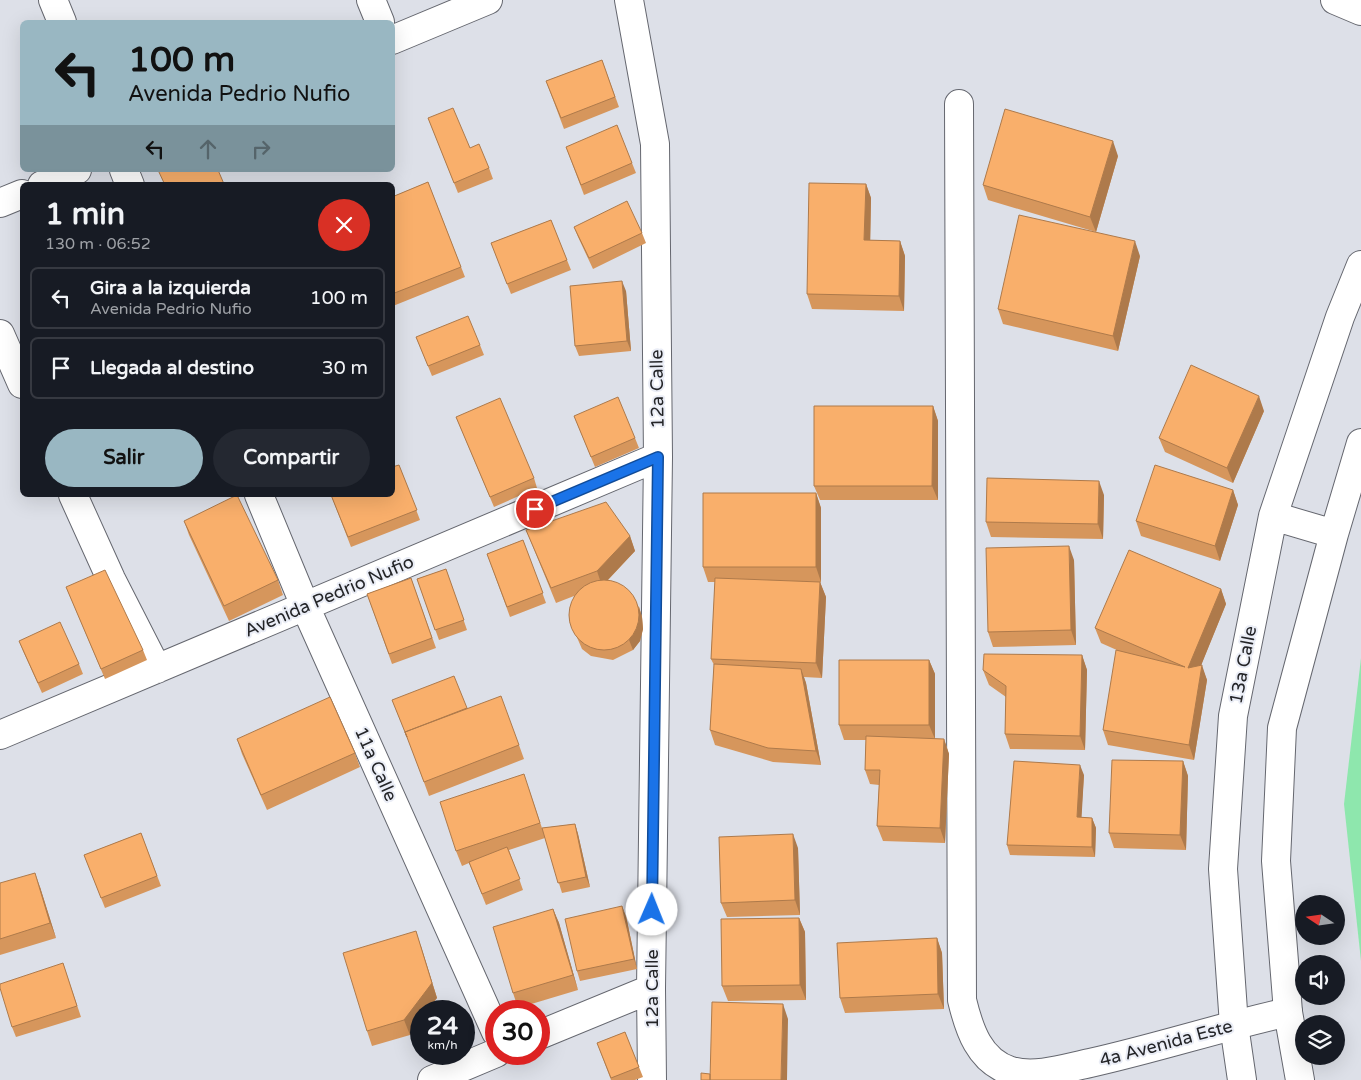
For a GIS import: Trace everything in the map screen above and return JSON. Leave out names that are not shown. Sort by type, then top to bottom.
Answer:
[{"type":"street","points":[[52,0],[61,20]]},
{"type":"street","points":[[371,0],[379,20]]},
{"type":"street","points":[[395,39],[488,0]]},
{"type":"street","name":"12a Calle","points":[[629,0],[655,144],[658,457],[651,989],[652,1080]]},
{"type":"street","points":[[1335,0],[1361,11]]},
{"type":"street","name":"4a Avenida Este","points":[[959,104],[962,1000],[970,1032],[988,1057],[1012,1071],[1043,1073],[1149,1050],[1234,1024],[1288,1012]]},
{"type":"street","points":[[49,182],[72,172]]},
{"type":"street","points":[[0,203],[20,195]]},
{"type":"street","name":"13a Calle","points":[[1242,1080],[1234,1024],[1223,869],[1233,716],[1273,516],[1340,317],[1361,265]]},
{"type":"street","points":[[0,334],[20,379]]},
{"type":"street","points":[[1300,1080],[1288,1012],[1276,862],[1282,728],[1334,534],[1361,443]]},
{"type":"street","name":"Avenida Pedrio Nufio","points":[[0,735],[658,457]]},
{"type":"street","points":[[74,497],[111,579],[157,669]]},
{"type":"street","name":"11a Calle","points":[[260,497],[305,606],[485,1007]]},
{"type":"street","points":[[1273,516],[1334,534]]},
{"type":"street","points":[[550,1030],[651,989]]},
{"type":"street","points":[[432,1080],[485,1058]]},
{"type":"green space","points":[[1361,658],[1361,961],[1344,804]]},
{"type":"building","points":[[602,60],[615,97],[561,118],[546,81]]},
{"type":"building","points":[[453,108],[470,148],[479,144],[489,168],[454,183],[428,118]]},
{"type":"building","points":[[1005,109],[1113,141],[1090,217],[983,185]]},
{"type":"building","points":[[617,125],[632,163],[581,185],[566,147]]},
{"type":"building","points":[[159,172],[219,172],[223,182],[164,182]]},
{"type":"building","points":[[428,182],[461,267],[395,293],[395,196]]},
{"type":"building","points":[[809,183],[866,184],[864,240],[900,241],[899,296],[807,294]]},
{"type":"building","points":[[627,201],[642,233],[589,258],[574,227]]},
{"type":"building","points":[[1019,215],[1135,241],[1113,336],[998,309]]},
{"type":"building","points":[[551,220],[567,260],[507,284],[491,243]]},
{"type":"building","points":[[622,281],[627,341],[575,346],[570,286]]},
{"type":"building","points":[[468,316],[480,345],[428,366],[416,337]]},
{"type":"building","points":[[1191,365],[1259,396],[1227,468],[1159,438]]},
{"type":"building","points":[[618,397],[635,438],[591,457],[574,416]]},
{"type":"building","points":[[500,398],[534,478],[490,497],[456,417]]},
{"type":"building","points":[[814,406],[933,406],[932,486],[814,486]]},
{"type":"building","points":[[399,465],[417,510],[348,537],[332,497],[395,497],[395,466]]},
{"type":"building","points":[[1155,465],[1233,490],[1215,546],[1136,521]]},
{"type":"building","points":[[987,478],[1099,481],[1098,524],[986,522]]},
{"type":"building","points":[[703,493],[816,493],[816,567],[703,567]]},
{"type":"building","points":[[233,497],[238,497],[278,580],[224,606],[184,521]]},
{"type":"building","points":[[606,502],[630,536],[597,571],[551,588],[526,530]]},
{"type":"building","points":[[523,540],[543,593],[507,607],[487,554]]},
{"type":"building","points":[[1069,546],[1071,630],[988,632],[986,548]]},
{"type":"building","points":[[1129,550],[1221,589],[1188,668],[1202,665],[1189,745],[1103,730],[1116,650],[1185,667],[1095,628]]},
{"type":"building","points":[[446,569],[464,620],[435,630],[417,579]]},
{"type":"building","points":[[105,570],[143,650],[101,669],[66,587]]},
{"type":"building","points":[[411,578],[432,638],[389,654],[367,594]]},
{"type":"building","points":[[715,578],[820,582],[816,663],[711,659]]},
{"type":"building","points":[[604,580],[617,583],[629,590],[636,602],[639,615],[636,628],[629,640],[617,647],[604,650],[591,647],[579,640],[572,628],[569,615],[572,602],[579,590],[591,583]]},
{"type":"building","points":[[60,622],[79,664],[38,683],[19,641]]},
{"type":"building","points":[[984,654],[1082,655],[1080,736],[1005,734],[1006,686],[983,670]]},
{"type":"building","points":[[839,660],[929,660],[929,725],[839,725]]},
{"type":"building","points":[[714,664],[801,669],[816,751],[768,748],[710,730]]},
{"type":"building","points":[[454,676],[467,708],[405,732],[407,737],[392,700]]},
{"type":"building","points":[[501,696],[519,745],[424,782],[405,732]]},
{"type":"building","points":[[330,697],[355,753],[261,795],[237,739]]},
{"type":"building","points":[[866,736],[944,739],[940,828],[877,826],[880,770],[865,770]]},
{"type":"building","points":[[1112,760],[1183,761],[1180,835],[1109,833]]},
{"type":"building","points":[[1014,761],[1080,765],[1077,817],[1092,818],[1092,847],[1007,845]]},
{"type":"building","points":[[524,774],[540,823],[456,851],[440,802]]},
{"type":"building","points":[[575,824],[586,877],[558,883],[542,828]]},
{"type":"building","points":[[141,833],[157,876],[101,898],[84,855]]},
{"type":"building","points":[[793,834],[795,900],[721,903],[719,837]]},
{"type":"building","points":[[507,847],[520,879],[482,894],[469,862]]},
{"type":"building","points":[[35,873],[50,923],[0,939],[0,883]]},
{"type":"building","points":[[622,906],[634,959],[577,971],[565,919]]},
{"type":"building","points":[[553,909],[573,975],[513,993],[493,927]]},
{"type":"building","points":[[799,918],[800,985],[722,986],[721,919]]},
{"type":"building","points":[[416,931],[432,983],[419,1000],[410,1000],[410,1012],[404,1020],[367,1031],[343,953]]},
{"type":"building","points":[[937,938],[938,994],[840,998],[837,943]]},
{"type":"building","points":[[63,963],[77,1006],[12,1027],[0,984]]},
{"type":"building","points":[[712,1002],[783,1004],[781,1080],[710,1080]]},
{"type":"building","points":[[625,1032],[639,1067],[611,1078],[597,1043]]},
{"type":"building","points":[[701,1073],[710,1074],[710,1080],[701,1080]]},
{"type":"route","points":[[535,509],[658,457],[652,910]]}]
